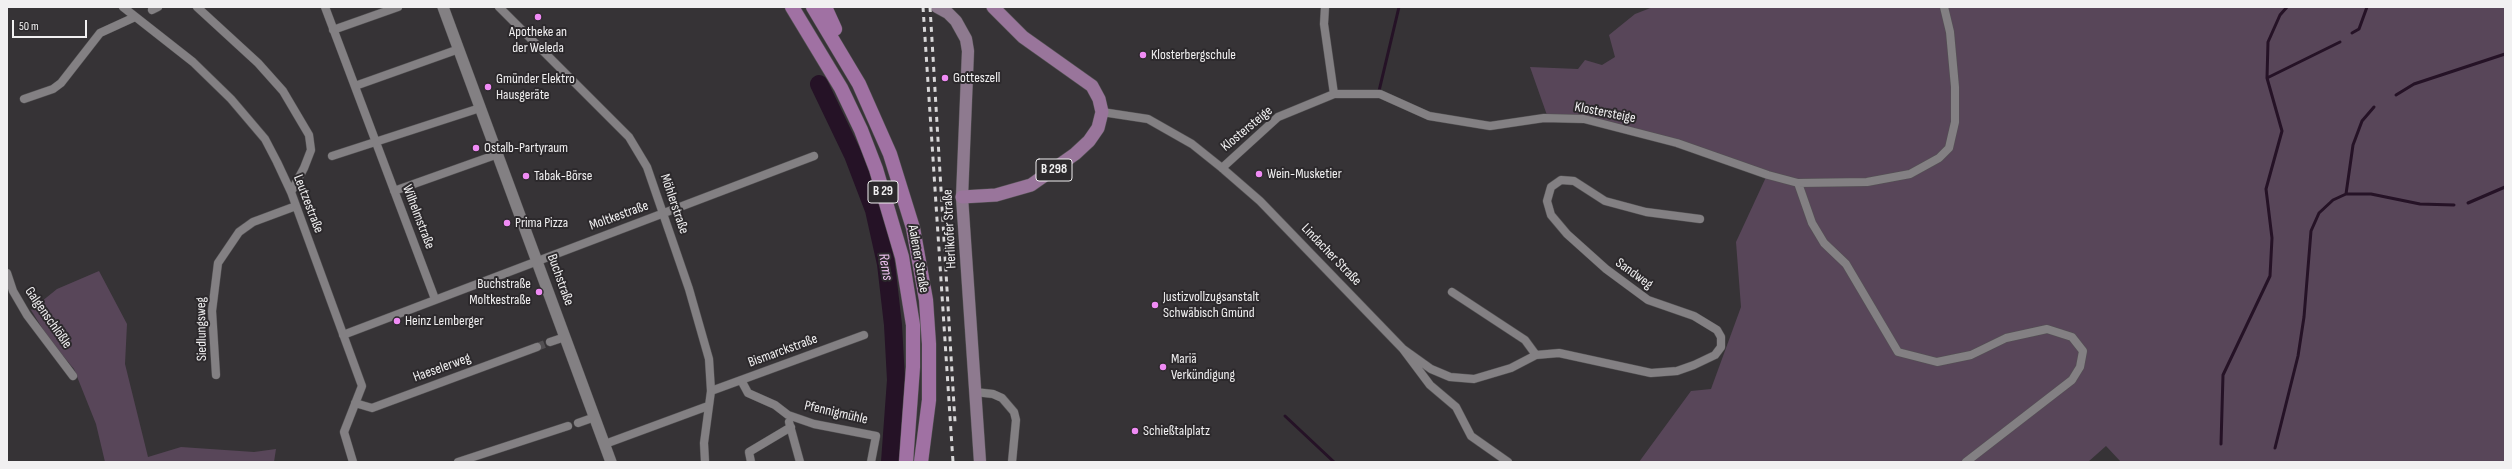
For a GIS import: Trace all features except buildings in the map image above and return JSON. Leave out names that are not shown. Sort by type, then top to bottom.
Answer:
[{"type":"highway","name":"B 29","points":[[792,7],[841,88],[862,130],[876,169],[902,257],[913,325],[913,367],[906,462]]},
{"type":"highway","name":"B 29","points":[[813,7],[851,68]]},
{"type":"highway","points":[[828,10],[851,68]]},
{"type":"highway","name":"Aalener Straße","points":[[851,68],[890,154],[902,187],[919,253],[929,344],[929,400],[922,462]]},
{"type":"main road","name":"Herlikofer Straße","points":[[937,7],[948,13],[956,21],[966,39],[968,51],[962,197],[980,462]]},
{"type":"main road","points":[[993,7],[1023,37],[1092,86],[1099,98],[1102,112]]},
{"type":"main road","name":"B 298","points":[[962,197],[996,195],[1031,185],[1076,154],[1089,141],[1098,128],[1102,112]]},
{"type":"street","name":"Leutzestraße","points":[[123,7],[204,72],[249,118],[265,139],[291,192],[362,386],[344,432],[353,462]]},
{"type":"street","points":[[197,7],[258,63],[283,91],[309,134],[311,150],[304,168],[291,192]]},
{"type":"street","name":"Wilhelmstraße","points":[[325,7],[435,299]]},
{"type":"street","points":[[333,30],[398,7]]},
{"type":"street","name":"Buchstraße","points":[[443,7],[611,462]]},
{"type":"street","name":"Möhlerstraße","points":[[499,7],[629,137],[647,167],[664,213],[708,359],[711,391],[704,443],[705,462]]},
{"type":"street","points":[[1325,7],[1324,24],[1334,94]]},
{"type":"street","name":"Klostersteige","points":[[1222,168],[1278,117],[1334,94],[1380,94],[1429,116],[1490,126],[1544,118],[1584,119],[1669,141],[1760,173],[1798,183],[1867,182],[1910,174],[1939,158],[1949,148],[1955,122],[1955,87],[1950,32],[1944,7]]},
{"type":"street","points":[[24,99],[53,89],[61,83],[100,33],[135,17]]},
{"type":"street","points":[[355,86],[459,49]]},
{"type":"street","points":[[332,156],[376,144],[480,108]]},
{"type":"street","name":"Lindacher Straße","points":[[1102,112],[1148,119],[1192,144],[1222,168],[1260,201],[1403,349],[1430,386],[1456,407],[1471,436],[1508,462]]},
{"type":"street","points":[[394,191],[498,154]]},
{"type":"street","name":"Moltkestraße","points":[[343,335],[814,156]]},
{"type":"street","name":"Sandweg","points":[[1403,349],[1431,369],[1450,376],[1474,379],[1510,368],[1536,355],[1558,353],[1580,356],[1650,373],[1677,371],[1694,365],[1715,355],[1721,347],[1722,337],[1711,324],[1648,300],[1590,255],[1551,215],[1547,201],[1551,187],[1561,180],[1574,181],[1605,201],[1646,212],[1700,219]]},
{"type":"street","points":[[1798,183],[1812,223],[1824,243],[1846,264],[1898,352],[1937,362],[1972,355],[2006,338],[2047,329],[2072,337],[2082,351],[2080,367],[2072,380],[1966,462]]},
{"type":"street","name":"Siedlungsweg","points":[[216,375],[212,311],[218,263],[238,232],[253,222],[296,206]]},
{"type":"street","name":"Galgenschlößle","points":[[7,273],[13,291],[27,315],[73,376]]},
{"type":"street","points":[[1452,292],[1525,340],[1536,355]]},
{"type":"street","name":"Bismarckstraße","points":[[711,391],[864,335]]},
{"type":"street","points":[[550,342],[565,337]]},
{"type":"street","name":"Haeselerweg","points":[[355,404],[372,408],[537,347]]},
{"type":"street","name":"Pfennigmühle","points":[[741,380],[743,387],[752,396],[775,405],[788,415],[814,424],[876,436],[871,462]]},
{"type":"street","points":[[975,392],[993,394],[1002,398],[1014,412],[1016,420],[1012,462]]},
{"type":"street","points":[[605,444],[708,406]]},
{"type":"street","name":"Pfennigmühle","points":[[788,415],[800,462]]},
{"type":"street","points":[[578,423],[595,417]]},
{"type":"street","points":[[458,462],[568,426]]},
{"type":"street","points":[[751,462],[749,452],[791,427]]},
{"type":"shaded area","points":[[1653,7],[2505,7],[2505,462],[2121,462],[2106,446],[2088,462],[1639,462],[1691,391],[1711,389],[1741,307],[1736,242],[1767,175],[1584,119],[1548,118],[1530,67],[1578,69],[1585,60],[1602,65],[1615,57],[1609,35],[1635,14]]},
{"type":"shaded area","points":[[99,271],[127,324],[125,364],[148,457],[181,447],[254,452],[276,449],[274,462],[105,462],[96,424],[74,369],[49,339],[31,310],[57,289]]},
{"type":"waterway","points":[[1379,91],[1399,7]]},
{"type":"waterway","points":[[2267,78],[2268,42],[2280,15],[2287,7]]},
{"type":"waterway","points":[[2352,33],[2359,29],[2367,7]]},
{"type":"waterway","points":[[2221,444],[2223,375],[2270,276],[2272,238],[2266,189],[2282,131],[2267,78],[2340,42]]},
{"type":"waterway","points":[[2396,95],[2414,84],[2505,54]]},
{"type":"waterway","name":"Rems","points":[[819,84],[853,155],[874,210],[886,264],[893,325],[896,380],[890,462]]},
{"type":"waterway","points":[[2275,448],[2298,356],[2304,317],[2311,231],[2319,213],[2333,200],[2346,194],[2353,145],[2362,121],[2374,107]]},
{"type":"waterway","points":[[2468,203],[2505,187]]},
{"type":"waterway","points":[[2346,194],[2371,194],[2420,204],[2454,205]]},
{"type":"waterway","points":[[1285,416],[1334,462]]},
{"type":"tunnel","points":[[537,347],[550,342]]},
{"type":"railway","points":[[923,7],[953,462]]},
{"type":"railway","points":[[930,7],[955,422]]},
{"type":"place","name":"Apotheke an der Weleda","points":[[538,17]]},
{"type":"place","name":"Klosterbergschule","points":[[1143,55]]},
{"type":"place","name":"Gotteszell","points":[[945,78]]},
{"type":"place","name":"Gmünder Elektro Hausgeräte","points":[[488,87]]},
{"type":"place","name":"Ostalb-Partyraum","points":[[476,148]]},
{"type":"place","name":"Wein-Musketier","points":[[1259,174]]},
{"type":"place","name":"Tabak-Börse","points":[[526,176]]},
{"type":"place","name":"Prima Pizza","points":[[507,223]]},
{"type":"place","name":"Buchstraße Moltkestraße","points":[[539,292]]},
{"type":"place","name":"Justizvollzugsanstalt Schwäbisch Gmünd","points":[[1155,305]]},
{"type":"place","name":"Heinz Lemberger","points":[[397,321]]},
{"type":"place","name":"Mariä Verkündigung","points":[[1163,367]]},
{"type":"place","name":"Schießtalplatz","points":[[1135,431]]}]
